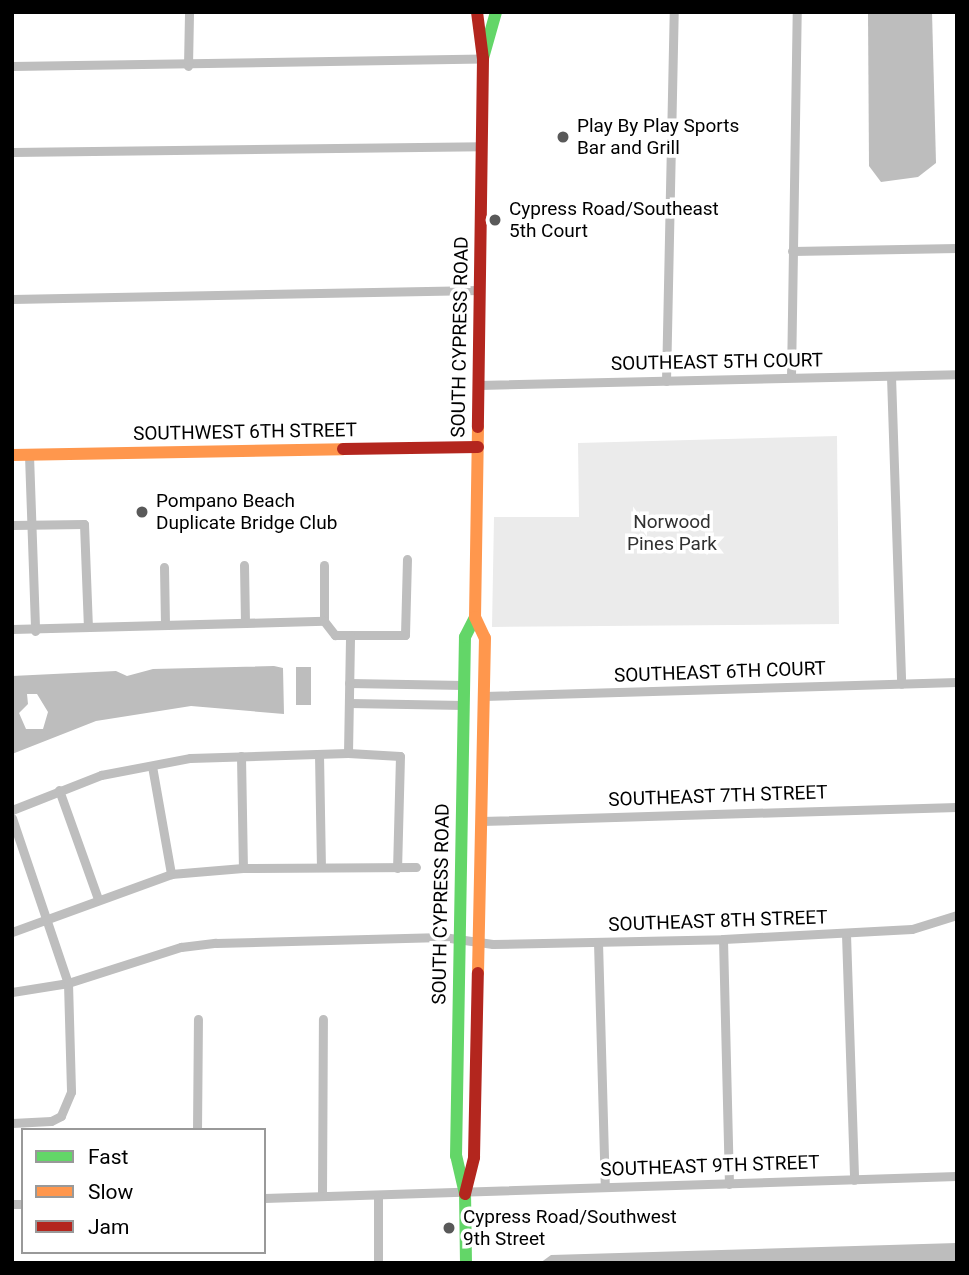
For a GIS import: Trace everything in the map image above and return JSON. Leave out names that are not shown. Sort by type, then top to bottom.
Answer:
[{"type":"street","points":[[188,12],[188,66]]},
{"type":"street","name":"SOUTH CYPRESS ROAD","points":[[466,1263],[465,1194],[456,1156],[465,637],[475,617],[483,59],[477,12]]},
{"type":"street","name":"SOUTH CYPRESS ROAD","points":[[483,59],[495,28],[496,12]]},
{"type":"street","points":[[666,381],[674,12]]},
{"type":"street","points":[[791,377],[797,12]]},
{"type":"street","points":[[12,66],[188,66],[483,59]]},
{"type":"street","points":[[12,152],[482,146]]},
{"type":"street","points":[[792,251],[957,247]]},
{"type":"street","points":[[12,299],[480,290]]},
{"type":"street","name":"SOUTHEAST 5TH COURT","points":[[479,385],[957,374]]},
{"type":"street","points":[[891,376],[901,684]]},
{"type":"street","name":"SOUTHWEST 6TH STREET","points":[[12,455],[478,447]]},
{"type":"street","points":[[29,455],[35,631]]},
{"type":"street","points":[[12,525],[84,524],[88,626]]},
{"type":"street","points":[[324,565],[324,621],[335,635],[405,635],[407,559]]},
{"type":"street","points":[[244,565],[245,621]]},
{"type":"street","points":[[164,567],[165,624]]},
{"type":"street","name":"SOUTH CYPRESS ROAD","points":[[465,1194],[474,1157],[484,696],[485,638],[475,617]]},
{"type":"street","points":[[12,629],[35,631],[88,626],[324,621]]},
{"type":"street","points":[[348,753],[350,635]]},
{"type":"street","name":"SOUTHEAST 6TH COURT","points":[[484,696],[957,682]]},
{"type":"street","points":[[349,683],[464,685]]},
{"type":"street","points":[[349,703],[464,705]]},
{"type":"street","points":[[12,810],[59,790],[190,758],[348,753],[400,757],[397,868]]},
{"type":"street","points":[[319,754],[321,867]]},
{"type":"street","points":[[241,756],[243,868]]},
{"type":"street","points":[[152,766],[171,874]]},
{"type":"street","points":[[59,790],[98,899]]},
{"type":"street","name":"SOUTHEAST 7TH STREET","points":[[481,821],[957,807]]},
{"type":"street","points":[[12,818],[68,983],[68,1105],[51,1121],[12,1123]]},
{"type":"street","points":[[12,932],[171,874],[243,868],[416,867]]},
{"type":"street","name":"SOUTHEAST 8TH STREET","points":[[12,992],[68,983],[181,947],[204,944],[723,939],[912,929],[957,915]]},
{"type":"street","points":[[846,934],[853,1180]]},
{"type":"street","points":[[723,939],[729,1184]]},
{"type":"street","points":[[598,942],[605,1187]]},
{"type":"street","points":[[197,1128],[198,1019]]},
{"type":"street","points":[[322,1196],[323,1019]]},
{"type":"street","name":"SOUTHEAST 9TH STREET","points":[[266,1198],[465,1194],[957,1176]]},
{"type":"street","points":[[378,1263],[379,1196]]},
{"type":"green space","name":"Norwood Pines Park","points":[[837,436],[839,624],[492,627],[494,517],[579,517],[578,443]]},
{"type":"shaded area","points":[[868,12],[932,12],[936,163],[918,177],[881,182],[869,166]]},
{"type":"shaded area","points":[[296,667],[311,667],[311,705],[296,705]]},
{"type":"shaded area","points":[[283,668],[284,714],[191,706],[96,721],[12,754],[12,676],[116,671],[127,676],[153,669]],"holes":[[[27,694],[37,694],[48,712],[43,729],[26,729],[19,713],[28,704]]]},
{"type":"shaded area","points":[[957,1243],[957,1263],[540,1263],[551,1255]]},
{"type":"traffic: fast","points":[[483,58],[496,12]]},
{"type":"traffic: fast","points":[[466,1263],[465,1194],[456,1156],[465,637],[475,617]]},
{"type":"traffic: slow","points":[[478,427],[475,617],[485,638],[478,973]]},
{"type":"traffic: slow","points":[[12,455],[343,449]]},
{"type":"traffic: jam","points":[[477,12],[483,59],[478,427]]},
{"type":"traffic: jam","points":[[343,449],[478,447]]},
{"type":"traffic: jam","points":[[465,1194],[474,1157],[478,973]]},
{"type":"place","name":"Play By Play Sports Bar and Grill","points":[[563,137]]},
{"type":"place","name":"Cypress Road/Southeast 5th Court","points":[[495,220]]},
{"type":"place","name":"Pompano Beach Duplicate Bridge Club","points":[[142,512]]},
{"type":"place","name":"Cypress Road/Southwest 9th Street","points":[[449,1228]]}]
